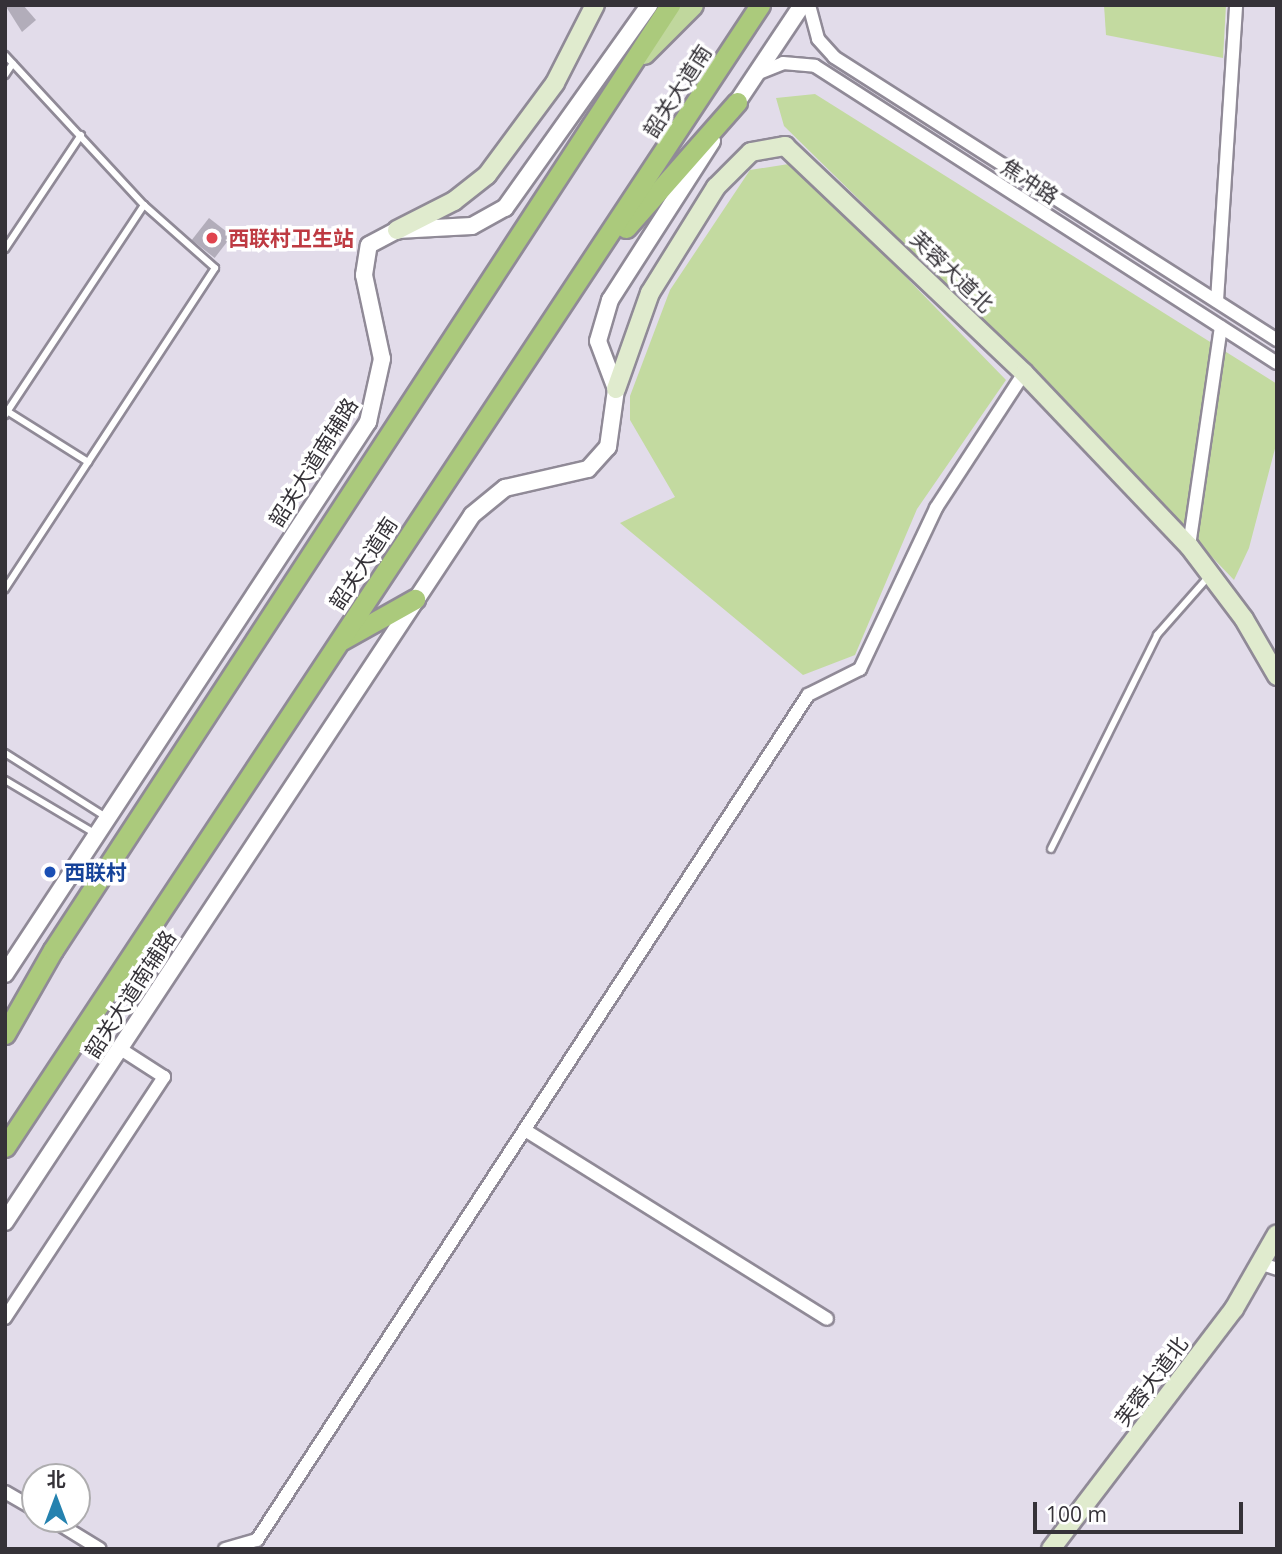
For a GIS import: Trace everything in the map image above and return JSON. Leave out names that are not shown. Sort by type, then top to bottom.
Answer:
[{"type":"highway","points":[[5,1034],[61,938],[670,5]]},
{"type":"highway","name":"韶关大道南","points":[[5,1147],[761,5]]},
{"type":"highway","points":[[579,281],[737,102]]},
{"type":"highway","points":[[338,642],[415,599]]},
{"type":"highway","points":[[5,1116],[28,1112]]},
{"type":"main road","points":[[397,230],[454,201],[487,175],[555,83],[595,5]]},
{"type":"main road","points":[[625,72],[693,5]]},
{"type":"main road","name":"芙蓉大道北","points":[[616,389],[650,293],[716,187],[751,152],[773,145],[796,153],[1024,373],[1189,547],[1212,573],[1277,676]]},
{"type":"main road","name":"芙蓉大道北","points":[[1051,1549],[1269,1267],[1277,1234]]},
{"type":"street","points":[[397,230],[459,229],[505,208],[649,5]]},
{"type":"street","points":[[616,389],[598,341],[610,300],[802,5]]},
{"type":"street","name":"焦冲路","points":[[809,5],[818,39],[834,57],[1277,340]]},
{"type":"street","points":[[1217,302],[1236,5]]},
{"type":"street","name":"焦冲路","points":[[754,76],[783,64],[815,66],[1277,363]]},
{"type":"street","name":"韶关大道南辅路","points":[[5,975],[106,817],[368,422],[382,359],[363,262],[375,237],[397,230]]},
{"type":"street","points":[[1189,547],[1222,327]]},
{"type":"street","points":[[225,1549],[257,1540],[807,695],[860,668],[936,508],[1024,373]]},
{"type":"street","name":"韶关大道南辅路","points":[[5,1222],[415,599],[486,500],[526,481],[588,469],[598,460],[614,423],[616,389]]},
{"type":"street","points":[[5,1318],[164,1077],[119,1048]]},
{"type":"street","points":[[525,1130],[827,1319]]},
{"type":"street","points":[[5,1492],[21,1501]]},
{"type":"street","points":[[74,1533],[100,1549]]},
{"type":"lane","points":[[5,55],[144,205],[215,268],[5,589]]},
{"type":"lane","points":[[5,75],[13,63]]},
{"type":"lane","points":[[5,248],[80,135]]},
{"type":"lane","points":[[88,462],[6,412],[144,205]]},
{"type":"lane","points":[[1051,849],[1157,635],[1212,573]]},
{"type":"lane","points":[[5,753],[106,817]]},
{"type":"lane","points":[[5,779],[96,834]]},
{"type":"green space","points":[[1104,5],[1226,5],[1223,58],[1106,35]]},
{"type":"green space","points":[[815,94],[1277,384],[1277,441],[1249,548],[1234,580],[1030,367],[784,126],[776,98]]},
{"type":"green space","points":[[795,163],[1006,380],[917,509],[855,655],[803,675],[620,523],[675,497],[630,420],[630,396],[670,290],[750,170]]},
{"type":"building","points":[[5,5],[23,5],[36,20],[22,32]]},
{"type":"building","name":"西联村卫生站","points":[[209,218],[232,236],[215,258],[192,240]]},
{"type":"place","name":"西联村卫生站","points":[[212,238]]},
{"type":"place","name":"西联村","points":[[50,872]]}]
